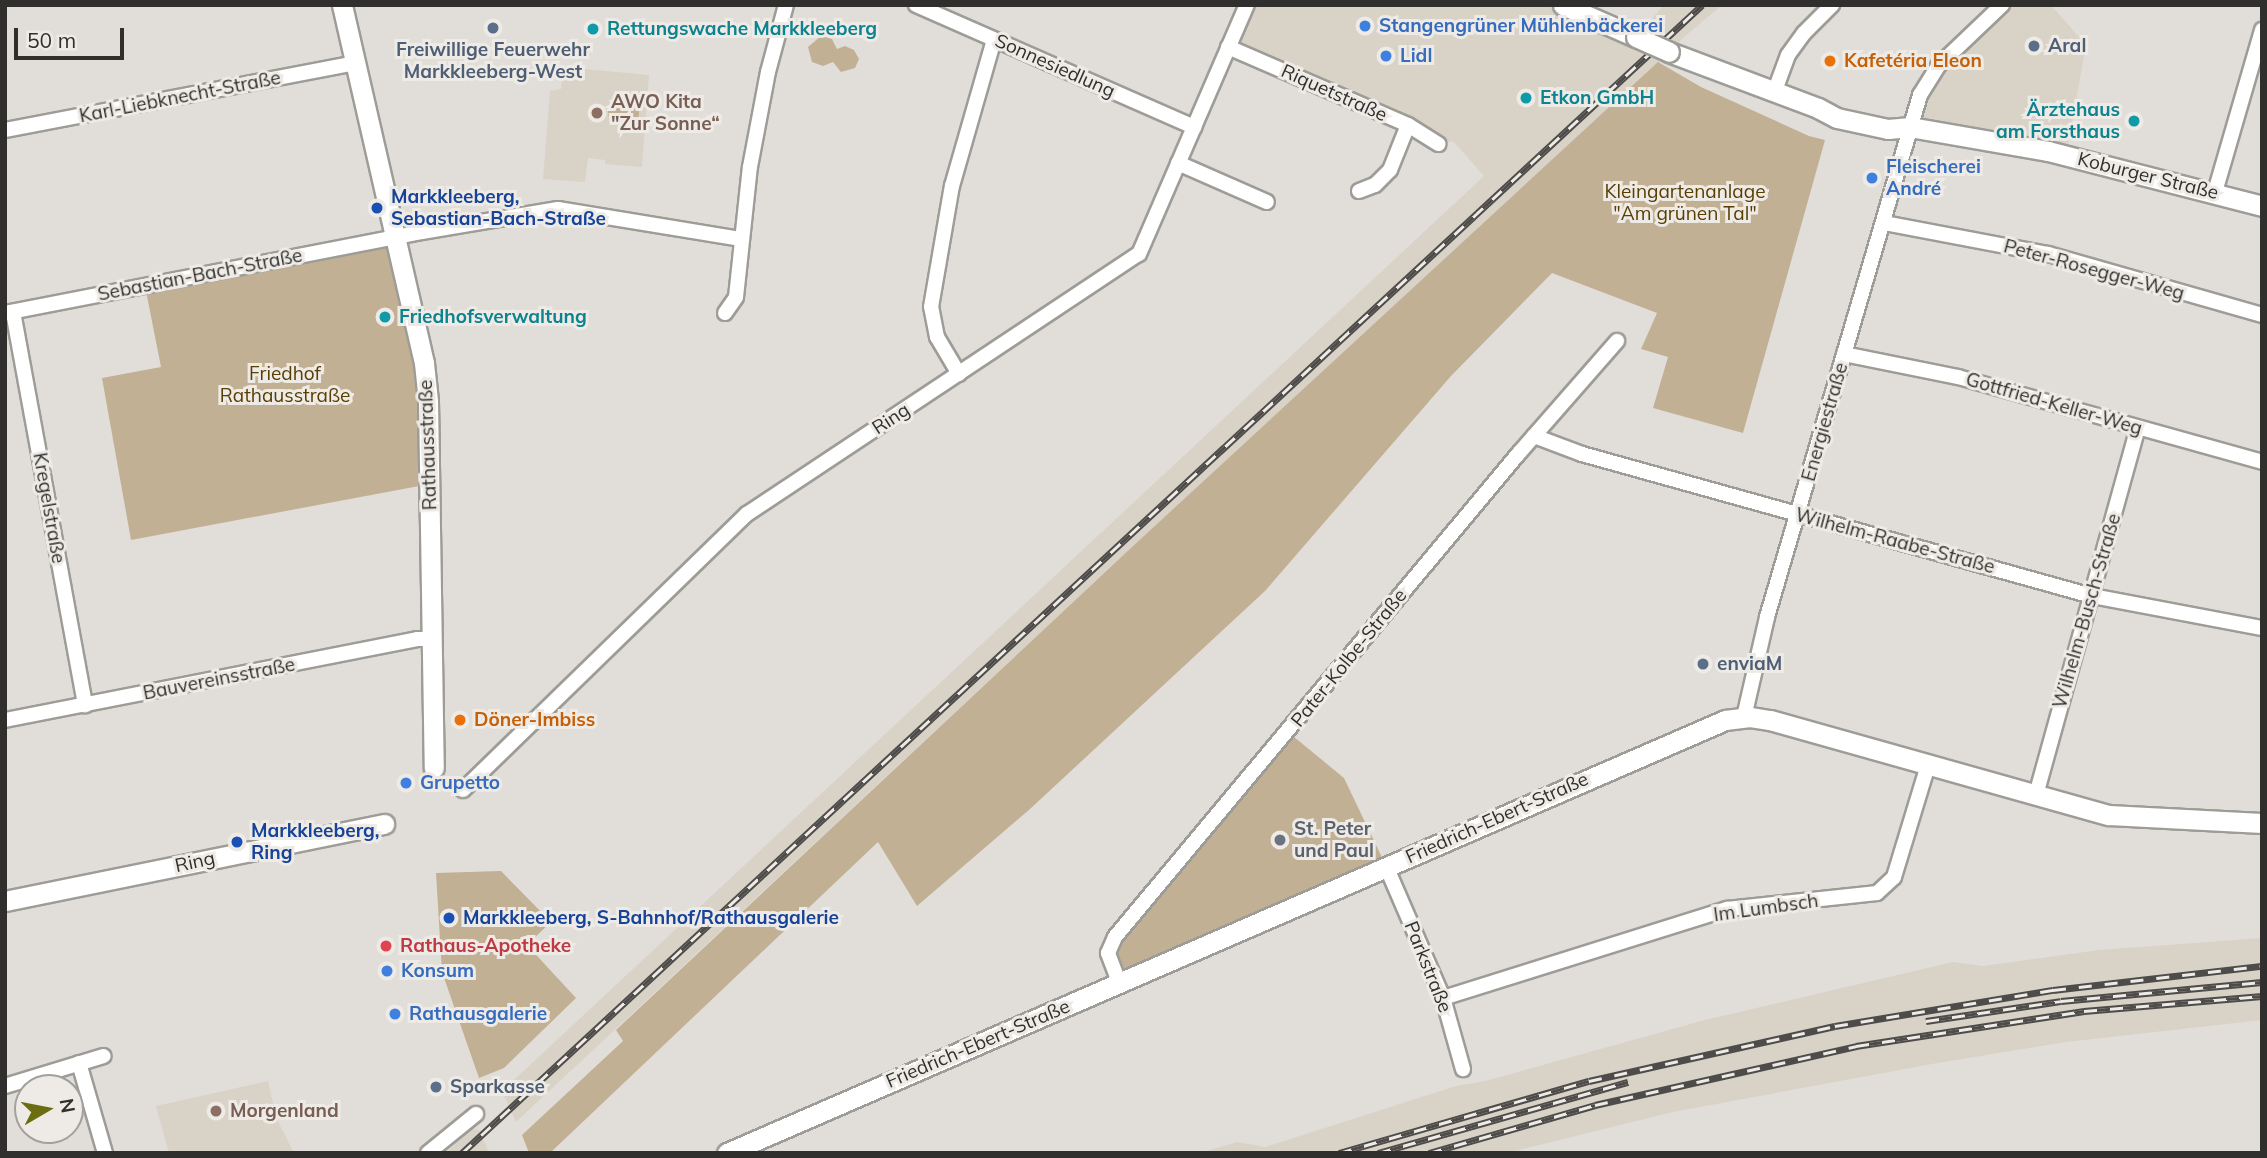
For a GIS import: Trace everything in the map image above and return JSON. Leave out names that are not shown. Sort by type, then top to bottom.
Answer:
[{"type":"street","name":"Rathausstraße","points":[[342,5],[424,363],[428,401],[434,768]]},
{"type":"street","points":[[725,313],[736,297],[754,147],[768,72],[786,5]]},
{"type":"street","name":"Sonnesiedlung","points":[[916,5],[1194,127]]},
{"type":"street","name":"Ring","points":[[463,790],[747,514],[1139,254],[1247,5]]},
{"type":"street","name":"Koburger Straße","points":[[1563,5],[1669,52],[1818,108],[1835,105],[1868,111],[1889,116],[1910,127],[2049,151],[2262,206]]},
{"type":"street","points":[[1774,93],[1788,55],[1804,33],[1832,5]]},
{"type":"street","name":"Energiestraße","points":[[1744,717],[1763,630],[1920,95],[1933,72],[2001,5]]},
{"type":"street","points":[[2215,192],[2257,66],[2262,30]]},
{"type":"street","points":[[959,374],[937,337],[931,307],[952,186],[994,40]]},
{"type":"street","name":"Riquetstraße","points":[[1228,47],[1408,125],[1437,144]]},
{"type":"street","name":"Karl-Liebknecht-Straße","points":[[5,130],[355,63]]},
{"type":"street","points":[[1359,191],[1375,185],[1390,170],[1408,125]]},
{"type":"street","points":[[1178,163],[1267,202]]},
{"type":"street","name":"Sebastian-Bach-Straße","points":[[9,313],[396,237],[516,215],[570,209],[742,239]]},
{"type":"street","name":"Peter-Rosegger-Weg","points":[[1884,223],[2048,254],[2262,315]]},
{"type":"street","name":"Kregelstraße","points":[[9,313],[85,705]]},
{"type":"street","name":"Pater-Kolbe-Straße","points":[[1119,982],[1108,953],[1112,940],[1534,436],[1617,341]]},
{"type":"street","name":"Gottfried-Keller-Weg","points":[[1844,354],[1958,377],[2262,463]]},
{"type":"street","name":"Wilhelm-Busch-Straße","points":[[2036,795],[2138,428]]},
{"type":"street","name":"Wilhelm-Raabe-Straße","points":[[1534,436],[1582,454],[2092,596],[2262,628]]},
{"type":"street","name":"Bauvereinsstraße","points":[[5,720],[417,639],[432,639]]},
{"type":"street","name":"Friedrich-Ebert-Straße","points":[[727,1153],[1719,721],[1744,717],[1770,720],[2102,814],[2132,818],[2262,823]]},
{"type":"street","name":"Im Lumbsch","points":[[1443,998],[1727,909],[1877,893],[1894,877],[1928,765]]},
{"type":"street","name":"Ring","points":[[5,901],[384,824]]},
{"type":"street","name":"Parkstraße","points":[[1386,866],[1443,998],[1463,1069]]},
{"type":"street","points":[[5,1086],[104,1056]]},
{"type":"street","points":[[79,1063],[105,1153]]},
{"type":"street","points":[[428,1153],[477,1114]]},
{"type":"shaded area","points":[[1247,5],[1563,5],[1636,37],[1664,5],[1722,5],[1132,547],[516,1122],[502,1091],[1484,176],[1453,141],[1438,144],[1228,47]]},
{"type":"shaded area","points":[[2002,5],[2051,5],[2086,45],[2066,156],[1910,127],[1920,95]]},
{"type":"shaded area","name":"AWO Kita \"Zur Sonne“","points":[[563,67],[649,75],[642,167],[605,164],[605,160],[588,158],[585,182],[543,179],[550,91],[561,89]]},
{"type":"shaded area","points":[[2262,938],[2262,1020],[2066,1042],[1932,1064],[1673,1112],[1507,1153],[1200,1153],[1237,1142],[1265,1147],[1456,1086],[1485,1081],[1705,1020],[1953,962],[1983,966],[2099,950]]},
{"type":"shaded area","name":"Morgenland","points":[[268,1081],[276,1117],[294,1153],[169,1153],[156,1106]]},
{"type":"shaded area","points":[[471,1129],[479,1130],[489,1153],[446,1153]]},
{"type":"green space","points":[[821,36],[832,39],[837,49],[845,46],[854,50],[859,59],[855,68],[841,72],[833,62],[823,66],[812,62],[808,47]]},
{"type":"green space","name":"Kleingartenanlage \"Am grünen Tal\"","points":[[1658,62],[1701,87],[1809,136],[1825,140],[1743,433],[1653,408],[1668,357],[1641,349],[1657,313],[1552,273],[1451,376],[1265,591],[1030,809],[917,906],[878,842],[550,1153],[529,1153],[522,1135],[623,1041],[616,1030],[1132,547]]},
{"type":"green space","points":[[619,97],[640,99],[638,125],[618,123],[608,116],[608,110],[618,107]]},
{"type":"green space","name":"Friedhof Rathausstraße","points":[[396,237],[424,363],[430,484],[131,540],[102,378],[161,367],[145,286]]},
{"type":"green space","points":[[1288,732],[1344,778],[1386,866],[1119,982],[1113,940]]},
{"type":"green space","points":[[501,871],[551,922],[527,945],[576,998],[504,1068],[479,1078],[442,972],[436,873]]},
{"type":"railway","points":[[462,1153],[1702,5]]},
{"type":"railway","points":[[1339,1153],[1589,1081],[1835,1026],[2053,990],[2262,966]]},
{"type":"railway","points":[[1926,1021],[2061,1001],[2262,982]]},
{"type":"railway","points":[[1429,1153],[1595,1105],[1856,1046],[2084,1011],[2262,996]]},
{"type":"railway","points":[[1378,1153],[1628,1082]]},
{"type":"place","name":"Stangengrüner Mühlenbäckerei","points":[[1365,26]]},
{"type":"place","name":"Freiwillige Feuerwehr Markkleeberg-West","points":[[493,28]]},
{"type":"place","name":"Rettungswache Markkleeberg","points":[[593,29]]},
{"type":"place","name":"Aral","points":[[2034,46]]},
{"type":"place","name":"Lidl","points":[[1386,56]]},
{"type":"place","name":"Kafetéria Eleon","points":[[1830,61]]},
{"type":"place","name":"Etkon GmbH","points":[[1526,98]]},
{"type":"place","name":"AWO Kita \"Zur Sonne“","points":[[597,113]]},
{"type":"place","name":"Ärztehaus am Forsthaus","points":[[2134,121]]},
{"type":"place","name":"Fleischerei André","points":[[1872,178]]},
{"type":"place","name":"Markkleeberg, Sebastian-Bach-Straße","points":[[377,208]]},
{"type":"place","name":"Friedhofsverwaltung","points":[[385,317]]},
{"type":"place","name":"enviaM","points":[[1703,664]]},
{"type":"place","name":"Döner-Imbiss","points":[[460,720]]},
{"type":"place","name":"Grupetto","points":[[406,783]]},
{"type":"place","name":"St. Peter und Paul","points":[[1280,840]]},
{"type":"place","name":"Markkleeberg, Ring","points":[[237,842]]},
{"type":"place","name":"Markkleeberg, S-Bahnhof/Rathausgalerie","points":[[449,918]]},
{"type":"place","name":"Rathaus-Apotheke","points":[[386,946]]},
{"type":"place","name":"Konsum","points":[[387,971]]},
{"type":"place","name":"Rathausgalerie","points":[[395,1014]]},
{"type":"place","name":"Sparkasse","points":[[436,1087]]},
{"type":"place","name":"Morgenland","points":[[216,1111]]}]
